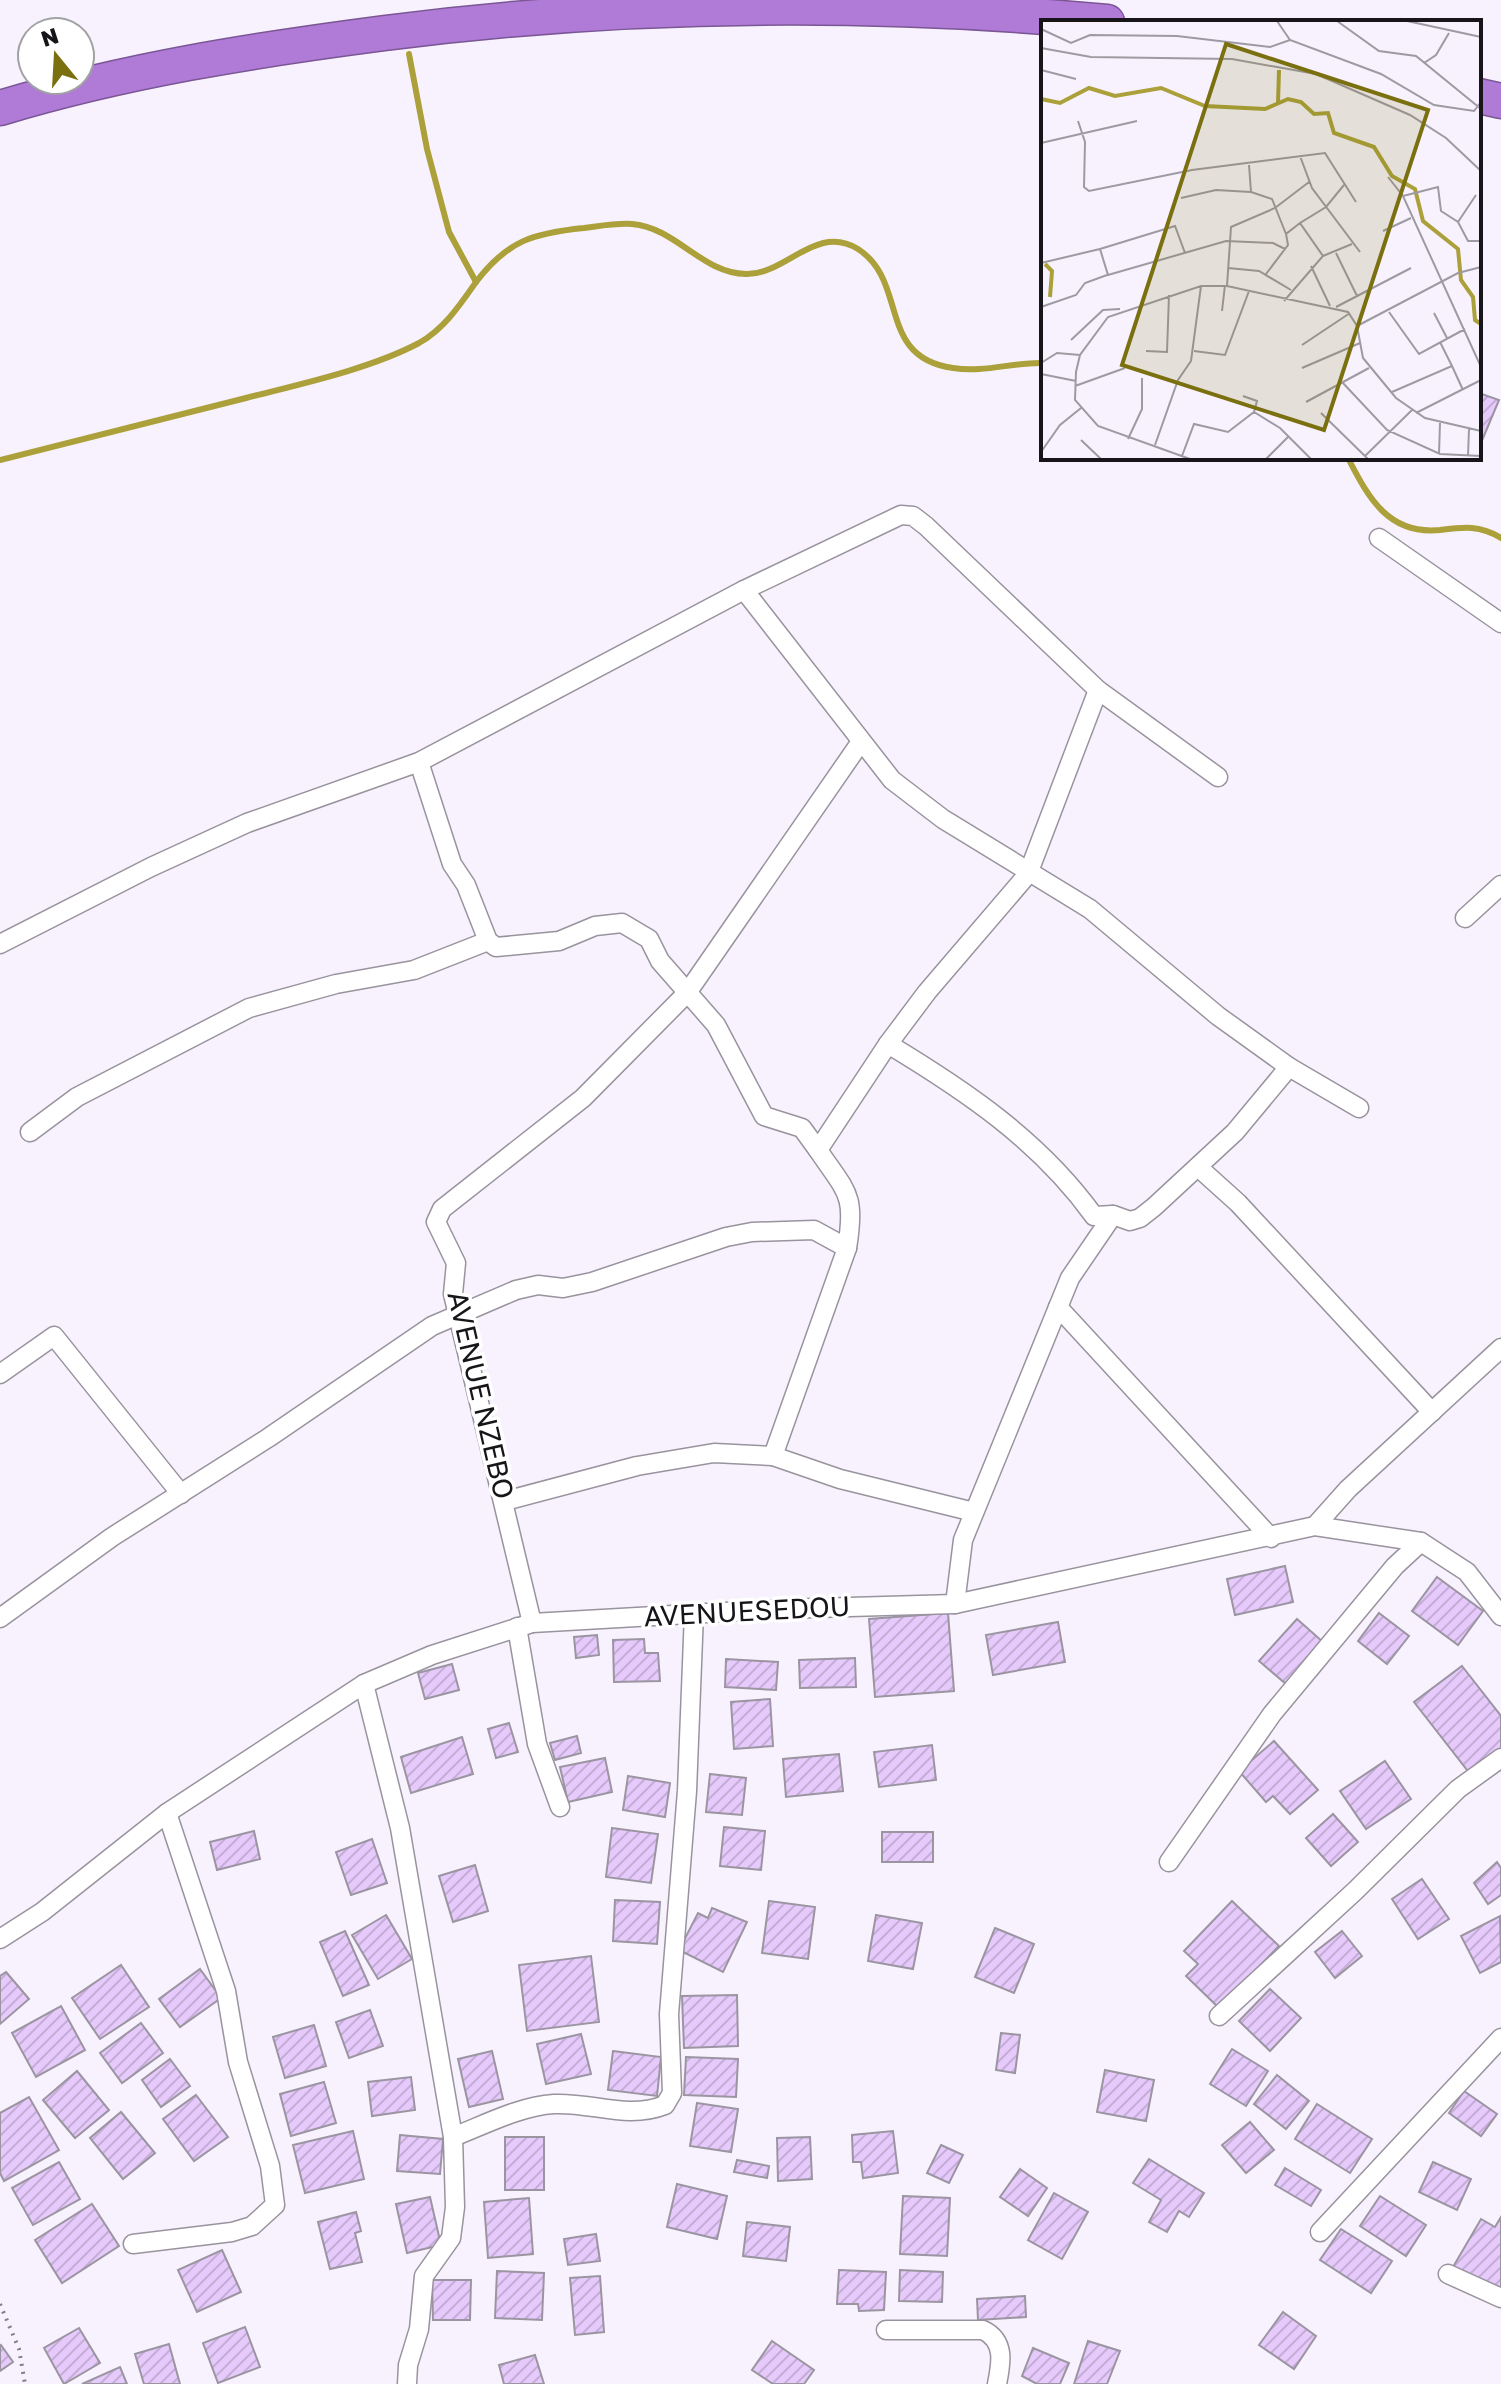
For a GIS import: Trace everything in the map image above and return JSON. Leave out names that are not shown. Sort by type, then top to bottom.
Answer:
[{"type":"highway","points":[[0,108],[71,86],[188,61],[538,14],[673,4],[825,0],[1015,9],[1093,20]]},
{"type":"highway","points":[[1481,96],[1501,101]]},
{"type":"street","points":[[0,944],[151,867],[247,823],[419,762],[744,590],[901,515],[913,516],[1098,690],[1218,777]]},
{"type":"street","points":[[1379,538],[1501,623]]},
{"type":"street","points":[[744,590],[860,743],[892,780],[943,819],[992,847],[1028,874],[1090,909],[1218,1016],[1289,1067],[1359,1108]]},
{"type":"street","points":[[818,1150],[888,1044],[927,992],[1028,874],[1098,690]]},
{"type":"street","points":[[687,993],[860,743]]},
{"type":"street","points":[[419,762],[452,864],[466,885],[488,941],[496,947],[542,944],[595,926],[622,923],[649,939],[660,961],[716,1025],[764,1116],[802,1128],[852,1199],[847,1248],[773,1456]]},
{"type":"street","points":[[1465,918],[1501,885]]},
{"type":"street","points":[[30,1132],[77,1097],[249,1008],[336,984],[414,970],[488,941]]},
{"type":"street","name":"AVENUE NZEBO","points":[[560,1807],[537,1744],[525,1625],[505,1501],[453,1294],[456,1263],[436,1222],[442,1209],[583,1098],[687,993]]},
{"type":"street","points":[[888,1044],[959,1087],[1025,1139],[1072,1186],[1094,1216],[1113,1215],[1130,1221],[1140,1218],[1235,1132],[1289,1067]]},
{"type":"street","points":[[1198,1167],[1238,1203],[1432,1412]]},
{"type":"street","points":[[955,1604],[963,1540],[974,1512],[1070,1278],[1113,1215]]},
{"type":"street","points":[[0,1618],[112,1537],[181,1494],[400,1345],[460,1314],[516,1290],[538,1285],[563,1288],[592,1282],[752,1232],[814,1230],[847,1248]]},
{"type":"street","points":[[1058,1307],[1271,1538]]},
{"type":"street","points":[[0,1374],[54,1336],[181,1494]]},
{"type":"street","points":[[1315,1526],[1348,1489],[1501,1348]]},
{"type":"street","points":[[505,1501],[637,1466],[714,1453],[773,1456],[840,1479],[974,1512]]},
{"type":"street","name":"AVENUESEDOU","points":[[0,1939],[42,1912],[167,1813],[364,1684],[432,1655],[525,1625],[694,1613],[955,1604],[1271,1538],[1315,1526],[1421,1542],[1467,1572],[1500,1612]]},
{"type":"street","points":[[1169,1862],[1272,1714],[1395,1566],[1421,1542]]},
{"type":"street","points":[[453,2137],[511,2114],[554,2104],[613,2112],[654,2110],[665,2105],[672,2093],[669,2014],[687,1791],[694,1613]]},
{"type":"street","points":[[364,1684],[400,1828],[453,2137],[455,2207],[451,2238],[424,2276],[419,2329],[408,2365],[407,2384]]},
{"type":"street","points":[[1219,2016],[1355,1891],[1458,1789],[1501,1758]]},
{"type":"street","points":[[133,2244],[232,2232],[252,2226],[275,2205],[270,2166],[238,2062],[226,1991],[167,1813]]},
{"type":"street","points":[[1320,2232],[1501,2038]]},
{"type":"street","points":[[1448,2274],[1501,2298]]},
{"type":"street","points":[[886,2330],[983,2330],[992,2334],[1001,2355],[997,2384]]},
{"type":"path","points":[[0,2304],[19,2349],[25,2384]]},
{"type":"building","points":[[1481,394],[1499,400],[1481,443]]},
{"type":"building","points":[[1285,1566],[1293,1602],[1235,1615],[1227,1579]]},
{"type":"building","points":[[1437,1577],[1483,1611],[1458,1645],[1412,1611]]},
{"type":"building","points":[[948,1613],[954,1691],[875,1697],[869,1619]]},
{"type":"building","points":[[1379,1613],[1409,1636],[1387,1664],[1358,1641]]},
{"type":"building","points":[[1297,1619],[1323,1642],[1286,1684],[1259,1661]]},
{"type":"building","points":[[1058,1622],[1065,1662],[993,1675],[986,1635]]},
{"type":"building","points":[[597,1635],[599,1655],[576,1658],[574,1637]]},
{"type":"building","points":[[644,1639],[645,1653],[658,1653],[660,1681],[614,1682],[613,1640]]},
{"type":"building","points":[[855,1658],[856,1687],[800,1688],[799,1660]]},
{"type":"building","points":[[726,1659],[778,1662],[776,1690],[725,1687]]},
{"type":"building","points":[[452,1664],[459,1690],[425,1699],[418,1673]]},
{"type":"building","points":[[1462,1666],[1501,1716],[1501,1752],[1471,1775],[1414,1702]]},
{"type":"building","points":[[770,1699],[773,1746],[734,1749],[731,1702]]},
{"type":"building","points":[[509,1723],[518,1752],[496,1758],[488,1729]]},
{"type":"building","points":[[577,1736],[581,1753],[555,1760],[550,1743]]},
{"type":"building","points":[[462,1737],[473,1774],[411,1793],[401,1757]]},
{"type":"building","points":[[1274,1741],[1318,1790],[1290,1814],[1273,1796],[1266,1802],[1239,1771]]},
{"type":"building","points":[[932,1745],[936,1780],[879,1787],[874,1752]]},
{"type":"building","points":[[839,1754],[843,1791],[786,1797],[783,1759]]},
{"type":"building","points":[[605,1758],[612,1792],[568,1802],[560,1767]]},
{"type":"building","points":[[1385,1761],[1411,1799],[1366,1829],[1340,1791]]},
{"type":"building","points":[[710,1774],[746,1778],[742,1815],[706,1812]]},
{"type":"building","points":[[628,1776],[670,1783],[665,1817],[623,1810]]},
{"type":"building","points":[[1333,1814],[1358,1842],[1331,1866],[1306,1838]]},
{"type":"building","points":[[724,1827],[765,1831],[761,1870],[720,1866]]},
{"type":"building","points":[[612,1828],[658,1834],[651,1883],[606,1877]]},
{"type":"building","points":[[254,1831],[260,1859],[217,1870],[210,1842]]},
{"type":"building","points":[[882,1832],[933,1832],[933,1862],[882,1862]]},
{"type":"building","points":[[372,1839],[387,1883],[351,1895],[336,1852]]},
{"type":"building","points":[[1497,1862],[1501,1868],[1501,1895],[1488,1904],[1474,1883]]},
{"type":"building","points":[[475,1865],[488,1911],[453,1922],[439,1876]]},
{"type":"building","points":[[1422,1879],[1449,1919],[1418,1939],[1392,1899]]},
{"type":"building","points":[[615,1900],[660,1902],[657,1944],[613,1941]]},
{"type":"building","points":[[769,1901],[815,1907],[808,1959],[762,1953]]},
{"type":"building","points":[[1232,1901],[1279,1946],[1219,2008],[1186,1976],[1198,1964],[1184,1951]]},
{"type":"building","points":[[712,1908],[747,1922],[723,1972],[679,1950],[698,1913],[708,1918]]},
{"type":"building","points":[[386,1915],[412,1959],[378,1979],[352,1935]]},
{"type":"building","points":[[876,1915],[922,1923],[913,1969],[868,1961]]},
{"type":"building","points":[[1500,1916],[1501,1962],[1480,1973],[1461,1936]]},
{"type":"building","points":[[995,1928],[1034,1944],[1014,1993],[975,1977]]},
{"type":"building","points":[[345,1931],[369,1985],[343,1996],[320,1942]]},
{"type":"building","points":[[1342,1931],[1362,1956],[1335,1978],[1315,1952]]},
{"type":"building","points":[[591,1956],[599,2022],[527,2031],[519,1965]]},
{"type":"building","points":[[121,1965],[149,2007],[100,2039],[72,1998]]},
{"type":"building","points":[[200,1969],[221,1998],[180,2027],[159,1999]]},
{"type":"building","points":[[6,1972],[29,1999],[0,2024],[0,1976]]},
{"type":"building","points":[[1270,1989],[1301,2018],[1270,2051],[1239,2021]]},
{"type":"building","points":[[737,1995],[738,2046],[684,2048],[682,1996]]},
{"type":"building","points":[[61,2006],[85,2050],[36,2077],[12,2033]]},
{"type":"building","points":[[370,2010],[383,2046],[349,2058],[336,2022]]},
{"type":"building","points":[[141,2023],[163,2053],[122,2083],[100,2053]]},
{"type":"building","points":[[314,2025],[326,2066],[285,2078],[273,2037]]},
{"type":"building","points":[[1001,2033],[1020,2035],[1015,2073],[996,2070]]},
{"type":"building","points":[[581,2034],[591,2074],[546,2084],[537,2044]]},
{"type":"building","points":[[1232,2049],[1268,2071],[1246,2106],[1210,2084]]},
{"type":"building","points":[[492,2051],[503,2099],[469,2107],[458,2059]]},
{"type":"building","points":[[613,2051],[661,2057],[657,2096],[608,2090]]},
{"type":"building","points":[[686,2057],[738,2059],[736,2097],[684,2095]]},
{"type":"building","points":[[170,2059],[190,2086],[161,2107],[142,2080]]},
{"type":"building","points":[[1105,2070],[1154,2080],[1146,2121],[1097,2112]]},
{"type":"building","points":[[77,2071],[109,2110],[75,2138],[43,2100]]},
{"type":"building","points":[[1277,2075],[1309,2101],[1286,2129],[1254,2104]]},
{"type":"building","points":[[411,2077],[415,2110],[372,2116],[368,2082]]},
{"type":"building","points":[[324,2082],[336,2123],[291,2136],[280,2094]]},
{"type":"building","points":[[1464,2091],[1497,2114],[1481,2136],[1449,2113]]},
{"type":"building","points":[[196,2095],[228,2137],[194,2161],[163,2119]]},
{"type":"building","points":[[29,2097],[59,2150],[4,2181],[0,2173],[0,2113]]},
{"type":"building","points":[[697,2103],[738,2109],[731,2152],[690,2146]]},
{"type":"building","points":[[1317,2104],[1372,2139],[1350,2173],[1295,2139]]},
{"type":"building","points":[[121,2112],[155,2153],[123,2179],[90,2138]]},
{"type":"building","points":[[1250,2122],[1274,2150],[1246,2173],[1222,2145]]},
{"type":"building","points":[[353,2131],[364,2179],[305,2193],[293,2145]]},
{"type":"building","points":[[893,2131],[898,2173],[863,2178],[861,2162],[853,2162],[852,2135]]},
{"type":"building","points":[[400,2135],[443,2139],[440,2174],[397,2171]]},
{"type":"building","points":[[505,2137],[544,2137],[544,2190],[505,2190]]},
{"type":"building","points":[[810,2137],[812,2179],[778,2181],[777,2138]]},
{"type":"building","points":[[941,2145],[963,2155],[949,2183],[927,2173]]},
{"type":"building","points":[[1149,2159],[1204,2193],[1189,2217],[1179,2211],[1167,2232],[1149,2222],[1161,2200],[1133,2183]]},
{"type":"building","points":[[737,2160],[769,2166],[767,2178],[734,2172]]},
{"type":"building","points":[[59,2162],[80,2199],[33,2225],[12,2188]]},
{"type":"building","points":[[1433,2162],[1471,2179],[1457,2210],[1419,2192]]},
{"type":"building","points":[[1285,2168],[1321,2190],[1311,2206],[1275,2185]]},
{"type":"building","points":[[1020,2169],[1047,2188],[1028,2216],[1000,2197]]},
{"type":"building","points":[[677,2184],[727,2196],[717,2239],[667,2227]]},
{"type":"building","points":[[1054,2193],[1088,2212],[1062,2259],[1028,2240]]},
{"type":"building","points":[[903,2196],[950,2198],[947,2256],[900,2254]]},
{"type":"building","points":[[1380,2196],[1426,2225],[1406,2256],[1360,2226]]},
{"type":"building","points":[[430,2197],[441,2245],[407,2253],[396,2204]]},
{"type":"building","points":[[529,2198],[533,2254],[488,2258],[484,2202]]},
{"type":"building","points":[[92,2204],[119,2246],[62,2283],[35,2240]]},
{"type":"building","points":[[356,2212],[361,2231],[355,2233],[362,2262],[330,2269],[318,2222]]},
{"type":"building","points":[[1501,2217],[1501,2289],[1453,2267],[1481,2219],[1495,2227]]},
{"type":"building","points":[[747,2222],[790,2227],[786,2261],[743,2256]]},
{"type":"building","points":[[1341,2229],[1392,2261],[1371,2293],[1320,2260]]},
{"type":"building","points":[[596,2234],[600,2261],[568,2265],[564,2239]]},
{"type":"building","points":[[222,2250],[241,2292],[197,2312],[178,2270]]},
{"type":"building","points":[[839,2270],[886,2272],[884,2310],[859,2311],[858,2304],[837,2304]]},
{"type":"building","points":[[900,2270],[943,2272],[942,2302],[899,2301]]},
{"type":"building","points":[[497,2271],[544,2273],[542,2320],[495,2318]]},
{"type":"building","points":[[600,2276],[604,2332],[575,2335],[570,2278]]},
{"type":"building","points":[[432,2280],[471,2280],[470,2320],[433,2320]]},
{"type":"building","points":[[1025,2296],[1026,2317],[978,2320],[977,2299]]},
{"type":"building","points":[[1283,2312],[1316,2336],[1294,2369],[1259,2345]]},
{"type":"building","points":[[245,2327],[260,2367],[218,2383],[203,2343]]},
{"type":"building","points":[[79,2328],[100,2363],[64,2384],[44,2348]]},
{"type":"building","points":[[772,2341],[814,2370],[804,2384],[773,2384],[752,2370]]},
{"type":"building","points":[[1088,2341],[1120,2351],[1107,2384],[1074,2384]]},
{"type":"building","points":[[169,2344],[180,2384],[144,2384],[135,2354]]},
{"type":"building","points":[[0,2346],[13,2362],[0,2371]]},
{"type":"building","points":[[1033,2348],[1069,2363],[1060,2384],[1037,2384],[1022,2376]]},
{"type":"building","points":[[535,2355],[544,2384],[504,2384],[499,2365]]},
{"type":"building","points":[[120,2367],[127,2384],[82,2384]]},
{"type":"waterway","points":[[409,54],[427,149],[449,232],[476,282]]},
{"type":"waterway","points":[[0,460],[312,381],[379,361],[419,343],[436,331],[488,268],[523,241],[551,233],[614,224],[648,227],[716,266],[746,274],[774,267],[815,246],[828,242],[843,243],[858,249],[874,263],[884,280],[903,334],[913,349],[929,361],[965,369],[1041,363]]},
{"type":"waterway","points":[[1349,460],[1373,500],[1394,520],[1407,527],[1422,530],[1479,529],[1501,538]]}]
